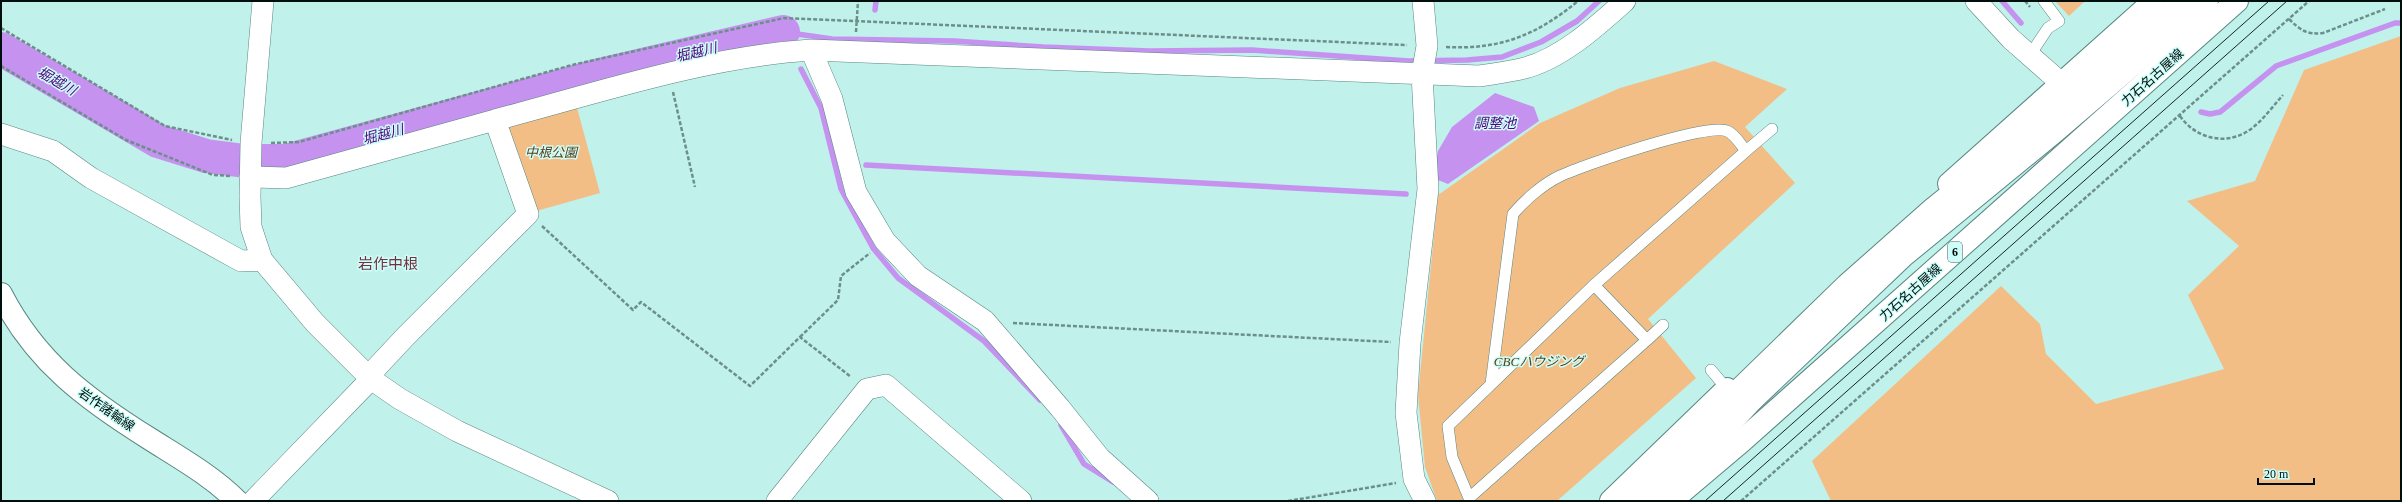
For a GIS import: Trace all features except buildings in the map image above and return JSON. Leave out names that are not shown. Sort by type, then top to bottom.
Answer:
[{"type":"main road","points":[[1611,501],[1727,389],[1851,273],[2154,1]]},
{"type":"main road","points":[[1657,501],[1758,394],[1897,261],[2148,43],[2183,1]]},
{"type":"main road","points":[[1635,501],[1739,390],[1847,285],[1934,208],[2075,96],[2207,1]]},
{"type":"main road","name":"力石名古屋線","points":[[1670,501],[1742,440],[2237,1]]},
{"type":"main road","name":"岩作諸輪線","points":[[1,294],[28,339],[54,368],[101,407],[207,477],[237,501]]},
{"type":"street","points":[[263,1],[251,143],[250,177],[251,227],[262,260],[315,323],[371,379],[400,399],[456,432],[608,501]]},
{"type":"street","points":[[1423,1],[1427,46],[1422,74],[1428,189],[1410,343],[1406,413],[1414,480],[1425,501]]},
{"type":"street","points":[[250,177],[286,178],[495,120],[669,74],[776,52],[811,50],[1479,76],[1522,69],[1561,52],[1592,31],[1625,1]]},
{"type":"street","points":[[1976,1],[2011,39],[2061,83]]},
{"type":"street","points":[[811,50],[832,99],[856,192],[885,241],[918,276],[985,321],[1060,408],[1100,458],[1148,501]]},
{"type":"street","points":[[253,501],[371,379],[376,368],[406,336],[528,214],[495,120]]},
{"type":"street","points":[[1,134],[53,151],[91,178],[241,261],[262,260]]},
{"type":"street","points":[[777,501],[867,389],[886,385],[1020,501]]},
{"type":"lane","points":[[2030,55],[2048,28],[2059,22],[2044,1]]},
{"type":"lane","points":[[1663,325],[1469,498],[1452,457],[1448,426],[1594,285],[1772,129]]},
{"type":"lane","points":[[1491,384],[1513,214],[1524,202],[1560,176],[1665,139],[1727,130],[1746,151]]},
{"type":"lane","points":[[1594,285],[1647,340]]},
{"type":"lane","points":[[1711,370],[1727,389]]},
{"type":"path","points":[[857,21],[858,1]]},
{"type":"path","points":[[1,28],[165,126],[205,136],[251,143],[299,142],[572,65],[784,18],[1463,48],[1491,46],[1525,36],[1555,20],[1578,1]]},
{"type":"path","points":[[1741,501],[2309,1]]},
{"type":"path","points":[[2288,19],[2305,33],[2322,33],[2385,9]]},
{"type":"path","points":[[1,66],[126,140],[213,175],[250,177]]},
{"type":"path","points":[[669,74],[695,187]]},
{"type":"path","points":[[2180,116],[2192,129],[2203,136],[2212,138],[2229,138],[2239,136],[2256,125],[2283,95]]},
{"type":"path","points":[[528,214],[633,310],[641,302],[750,386],[838,300],[842,276],[885,241]]},
{"type":"path","points":[[985,321],[1410,343]]},
{"type":"path","points":[[800,337],[867,389]]},
{"type":"path","points":[[1288,501],[1414,480]]},
{"type":"green space","points":[[2055,1],[2085,1],[2069,16]]},
{"type":"green space","points":[[2401,36],[2401,501],[1831,501],[1812,461],[2001,286],[2040,324],[2046,354],[2096,404],[2224,369],[2188,295],[2239,246],[2187,201],[2255,181],[2304,70]]},
{"type":"green space","name":"CBCハウジング","points":[[1714,61],[1787,89],[1745,127],[1795,183],[1648,319],[1696,378],[1557,501],[1437,501],[1425,467],[1418,395],[1438,195],[1540,123],[1620,88]]},
{"type":"green space","name":"中根公園","points":[[576,104],[600,193],[533,212],[501,123]]},
{"type":"water","name":"調整池","points":[[1495,93],[1534,107],[1539,121],[1448,184],[1433,178],[1438,151],[1452,127]]},
{"type":"waterway","points":[[875,10],[876,1]]},
{"type":"waterway","points":[[783,32],[832,39],[954,41],[1043,47],[1149,51],[1252,50],[1409,61],[1467,60],[1502,57],[1541,42],[1577,21],[1599,1]]},
{"type":"waterway","points":[[2002,1],[2021,23]]},
{"type":"waterway","points":[[2201,112],[2210,114],[2220,112],[2276,66],[2395,23],[2401,23]]},
{"type":"waterway","name":"堀越川","points":[[1,49],[158,141],[206,156],[245,161],[286,161],[604,74],[783,32]]},
{"type":"waterway","points":[[801,69],[821,108],[841,189],[873,248],[898,278],[984,341],[1040,400]]},
{"type":"waterway","points":[[866,165],[1406,194]]},
{"type":"waterway","points":[[1061,425],[1084,464],[1113,482]]},
{"type":"tram line","points":[[1705,501],[2269,1]]},
{"type":"tram line","points":[[1723,501],[2287,1]]},
{"type":"district","name":"岩作中根","points":[[388,264]]}]
